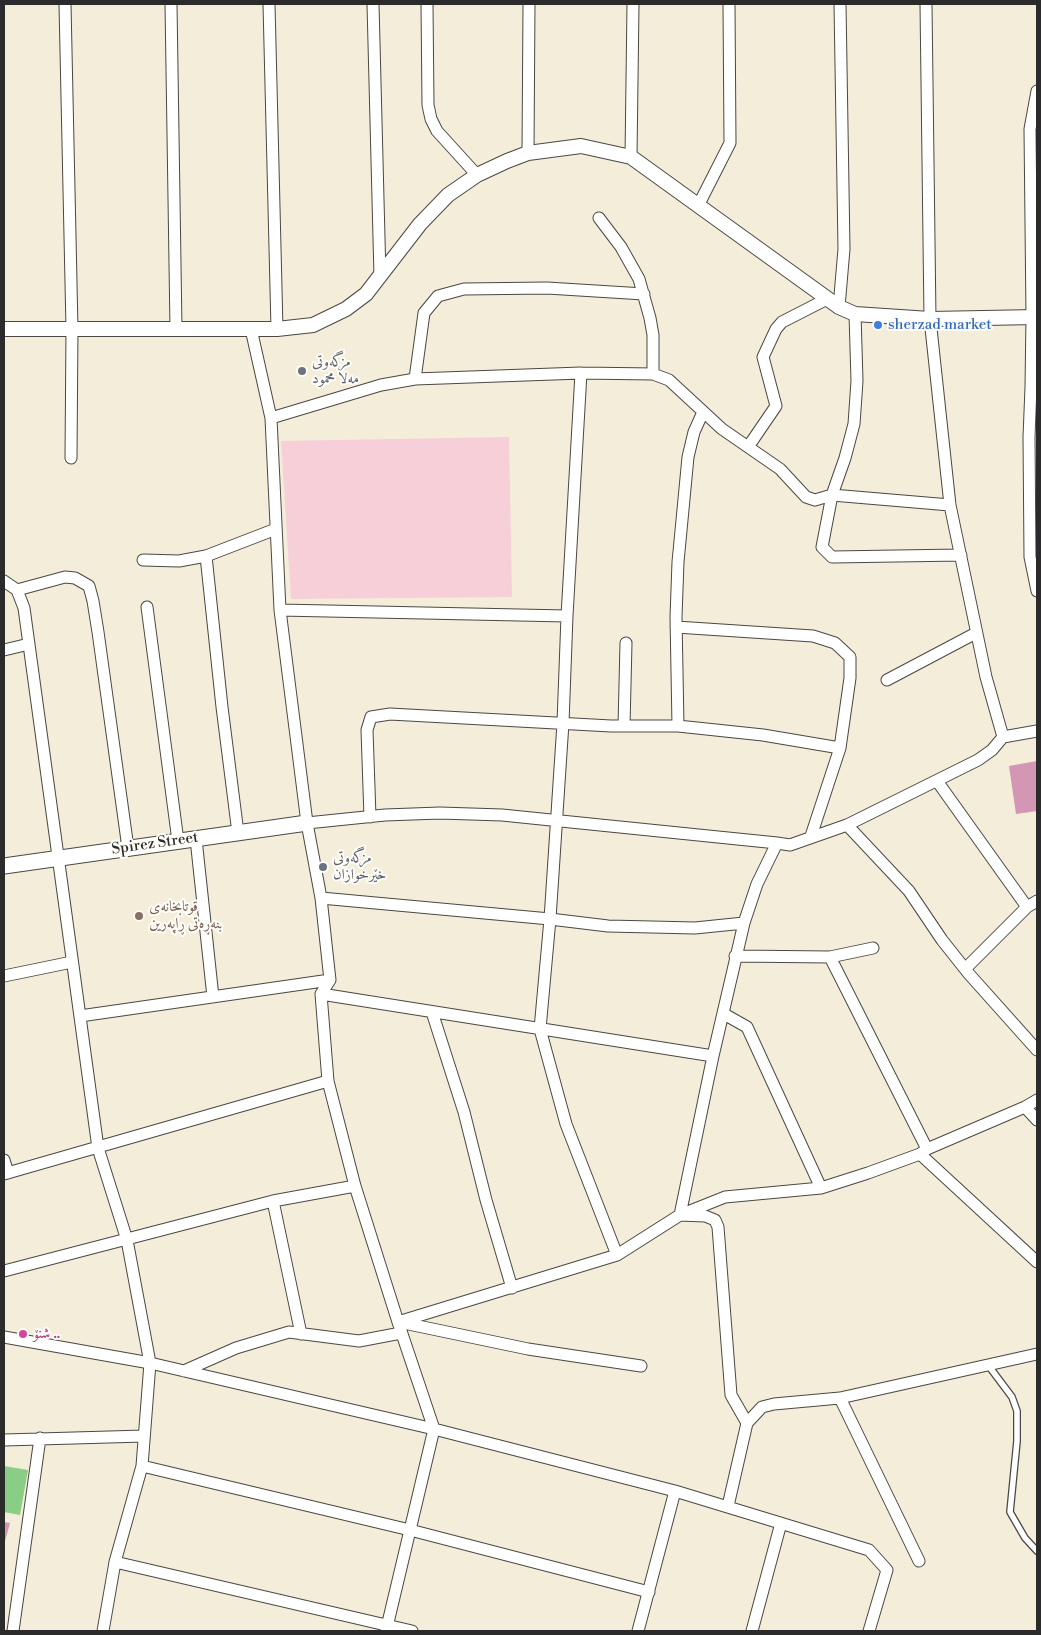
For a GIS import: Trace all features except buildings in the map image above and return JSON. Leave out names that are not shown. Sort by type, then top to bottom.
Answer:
[{"type":"main road","name":"Spirez Street","points":[[4,866],[307,823]]},
{"type":"street","points":[[65,4],[72,329],[71,458]]},
{"type":"street","points":[[171,4],[176,329]]},
{"type":"street","points":[[269,4],[277,329]]},
{"type":"street","points":[[373,4],[380,277]]},
{"type":"street","points":[[427,4],[428,105],[431,119],[437,132],[477,175]]},
{"type":"street","points":[[528,153],[529,4]]},
{"type":"street","points":[[630,157],[633,4]]},
{"type":"street","points":[[698,206],[730,143],[729,4]]},
{"type":"street","points":[[839,307],[844,249],[840,4]]},
{"type":"street","points":[[926,4],[930,319],[950,505],[986,677],[1003,737]]},
{"type":"street","points":[[1037,91],[1030,129],[1035,317],[1028,437],[1030,558],[1037,591]]},
{"type":"street","points":[[4,329],[277,329],[313,325],[346,309],[366,294],[420,224],[448,195],[477,175],[507,160],[528,153],[580,146],[630,157],[827,299],[855,314],[930,319],[1035,317]]},
{"type":"street","points":[[599,218],[630,262],[639,279],[653,335],[653,374]]},
{"type":"street","points":[[416,379],[424,313],[438,296],[464,289],[547,288],[644,294]]},
{"type":"street","points":[[748,447],[776,406],[763,357],[776,329],[782,322],[827,299]]},
{"type":"street","points":[[855,314],[857,381],[854,424],[832,495],[822,547],[832,558],[960,555]]},
{"type":"street","points":[[251,329],[272,418],[280,610],[307,823],[321,898],[330,980],[321,994],[328,1081],[354,1186],[434,1430],[387,1628]]},
{"type":"street","points":[[272,418],[381,385],[416,379],[581,374],[653,374],[669,380],[722,429],[780,469],[806,497],[815,500],[832,495],[950,505]]},
{"type":"street","points":[[581,374],[563,722],[550,919],[540,1029],[566,1124],[617,1255]]},
{"type":"street","points":[[678,726],[676,627],[678,562],[688,457],[694,432],[703,412]]},
{"type":"street","points":[[143,560],[179,561],[206,556],[276,529]]},
{"type":"street","points":[[206,556],[238,833]]},
{"type":"street","points":[[17,590],[64,577],[75,578],[89,586],[98,632],[128,848]]},
{"type":"street","points":[[4,581],[17,590],[24,608],[98,1148],[127,1240],[150,1363],[142,1466],[115,1562],[103,1631]]},
{"type":"street","points":[[148,607],[178,841]]},
{"type":"street","points":[[280,610],[567,616]]},
{"type":"street","points":[[676,627],[813,636],[835,643],[850,657],[850,678],[840,748],[811,836]]},
{"type":"street","points":[[887,680],[976,633]]},
{"type":"street","points":[[4,650],[29,644]]},
{"type":"street","points":[[624,726],[626,644]]},
{"type":"street","points":[[370,817],[367,730],[371,717],[390,714],[624,726],[678,726],[762,734],[840,748]]},
{"type":"street","points":[[307,823],[440,813],[502,815],[790,844],[847,825],[937,781],[978,760],[992,750],[1003,737],[1037,731]]},
{"type":"street","points":[[937,781],[1027,908]]},
{"type":"street","points":[[847,825],[910,891],[942,940],[965,969],[1037,1050]]},
{"type":"street","points":[[196,839],[213,997]]},
{"type":"street","points":[[680,1215],[735,956],[756,884],[777,843]]},
{"type":"street","points":[[321,898],[608,926],[695,928],[744,923]]},
{"type":"street","points":[[965,969],[1027,908],[1037,901]]},
{"type":"street","points":[[735,956],[830,958],[873,948]]},
{"type":"street","points":[[830,958],[923,1151],[1037,1262]]},
{"type":"street","points":[[4,976],[72,962]]},
{"type":"street","points":[[80,1016],[330,980]]},
{"type":"street","points":[[321,994],[714,1056]]},
{"type":"street","points":[[432,1012],[464,1112],[486,1200],[512,1288]]},
{"type":"street","points":[[724,1014],[747,1027],[821,1188]]},
{"type":"street","points":[[1028,1039],[1037,1031]]},
{"type":"street","points":[[4,1160],[6,1174],[328,1081]]},
{"type":"street","points":[[184,1371],[236,1348],[289,1332],[360,1341],[512,1288],[617,1255],[680,1215],[726,1197],[821,1188],[868,1173],[923,1151],[1037,1100]]},
{"type":"street","points":[[1025,1107],[1037,1120]]},
{"type":"street","points":[[4,1271],[273,1201],[354,1186]]},
{"type":"street","points":[[273,1201],[301,1334]]},
{"type":"street","points":[[680,1215],[705,1216],[715,1220],[718,1227],[731,1395],[747,1423]]},
{"type":"street","points":[[399,1327],[528,1350],[641,1366]]},
{"type":"street","points":[[4,1337],[150,1363],[434,1430],[675,1491],[868,1550],[887,1570],[870,1631]]},
{"type":"street","points":[[728,1506],[747,1423],[762,1407],[774,1404],[840,1398],[1037,1354]]},
{"type":"street","points":[[840,1398],[919,1562]]},
{"type":"street","points":[[4,1440],[144,1436]]},
{"type":"street","points":[[11,1630],[40,1438]]},
{"type":"street","points":[[142,1466],[410,1530],[649,1592]]},
{"type":"street","points":[[638,1631],[675,1491]]},
{"type":"street","points":[[752,1631],[781,1523]]},
{"type":"street","points":[[115,1562],[387,1628],[412,1631]]},
{"type":"lane","points":[[988,1365],[1012,1398],[1016,1411],[1017,1441],[1010,1512],[1025,1538],[1037,1551]]},
{"type":"shaded area","points":[[509,437],[512,597],[291,599],[281,441]]},
{"type":"green space","points":[[4,1466],[28,1470],[20,1515],[4,1512]]},
{"type":"place","name":"sherzad market","points":[[878,325]]},
{"type":"place","name":"مزگه‌وتی مه‌لا محمود","points":[[302,371]]},
{"type":"place","name":"مزگەوتی خێرخوازان","points":[[323,867]]},
{"type":"place","name":"قوتابخانەی بنەڕەتی ڕاپەرین","points":[[139,916]]},
{"type":"place","name":"شنۆ ..","points":[[23,1334]]}]
